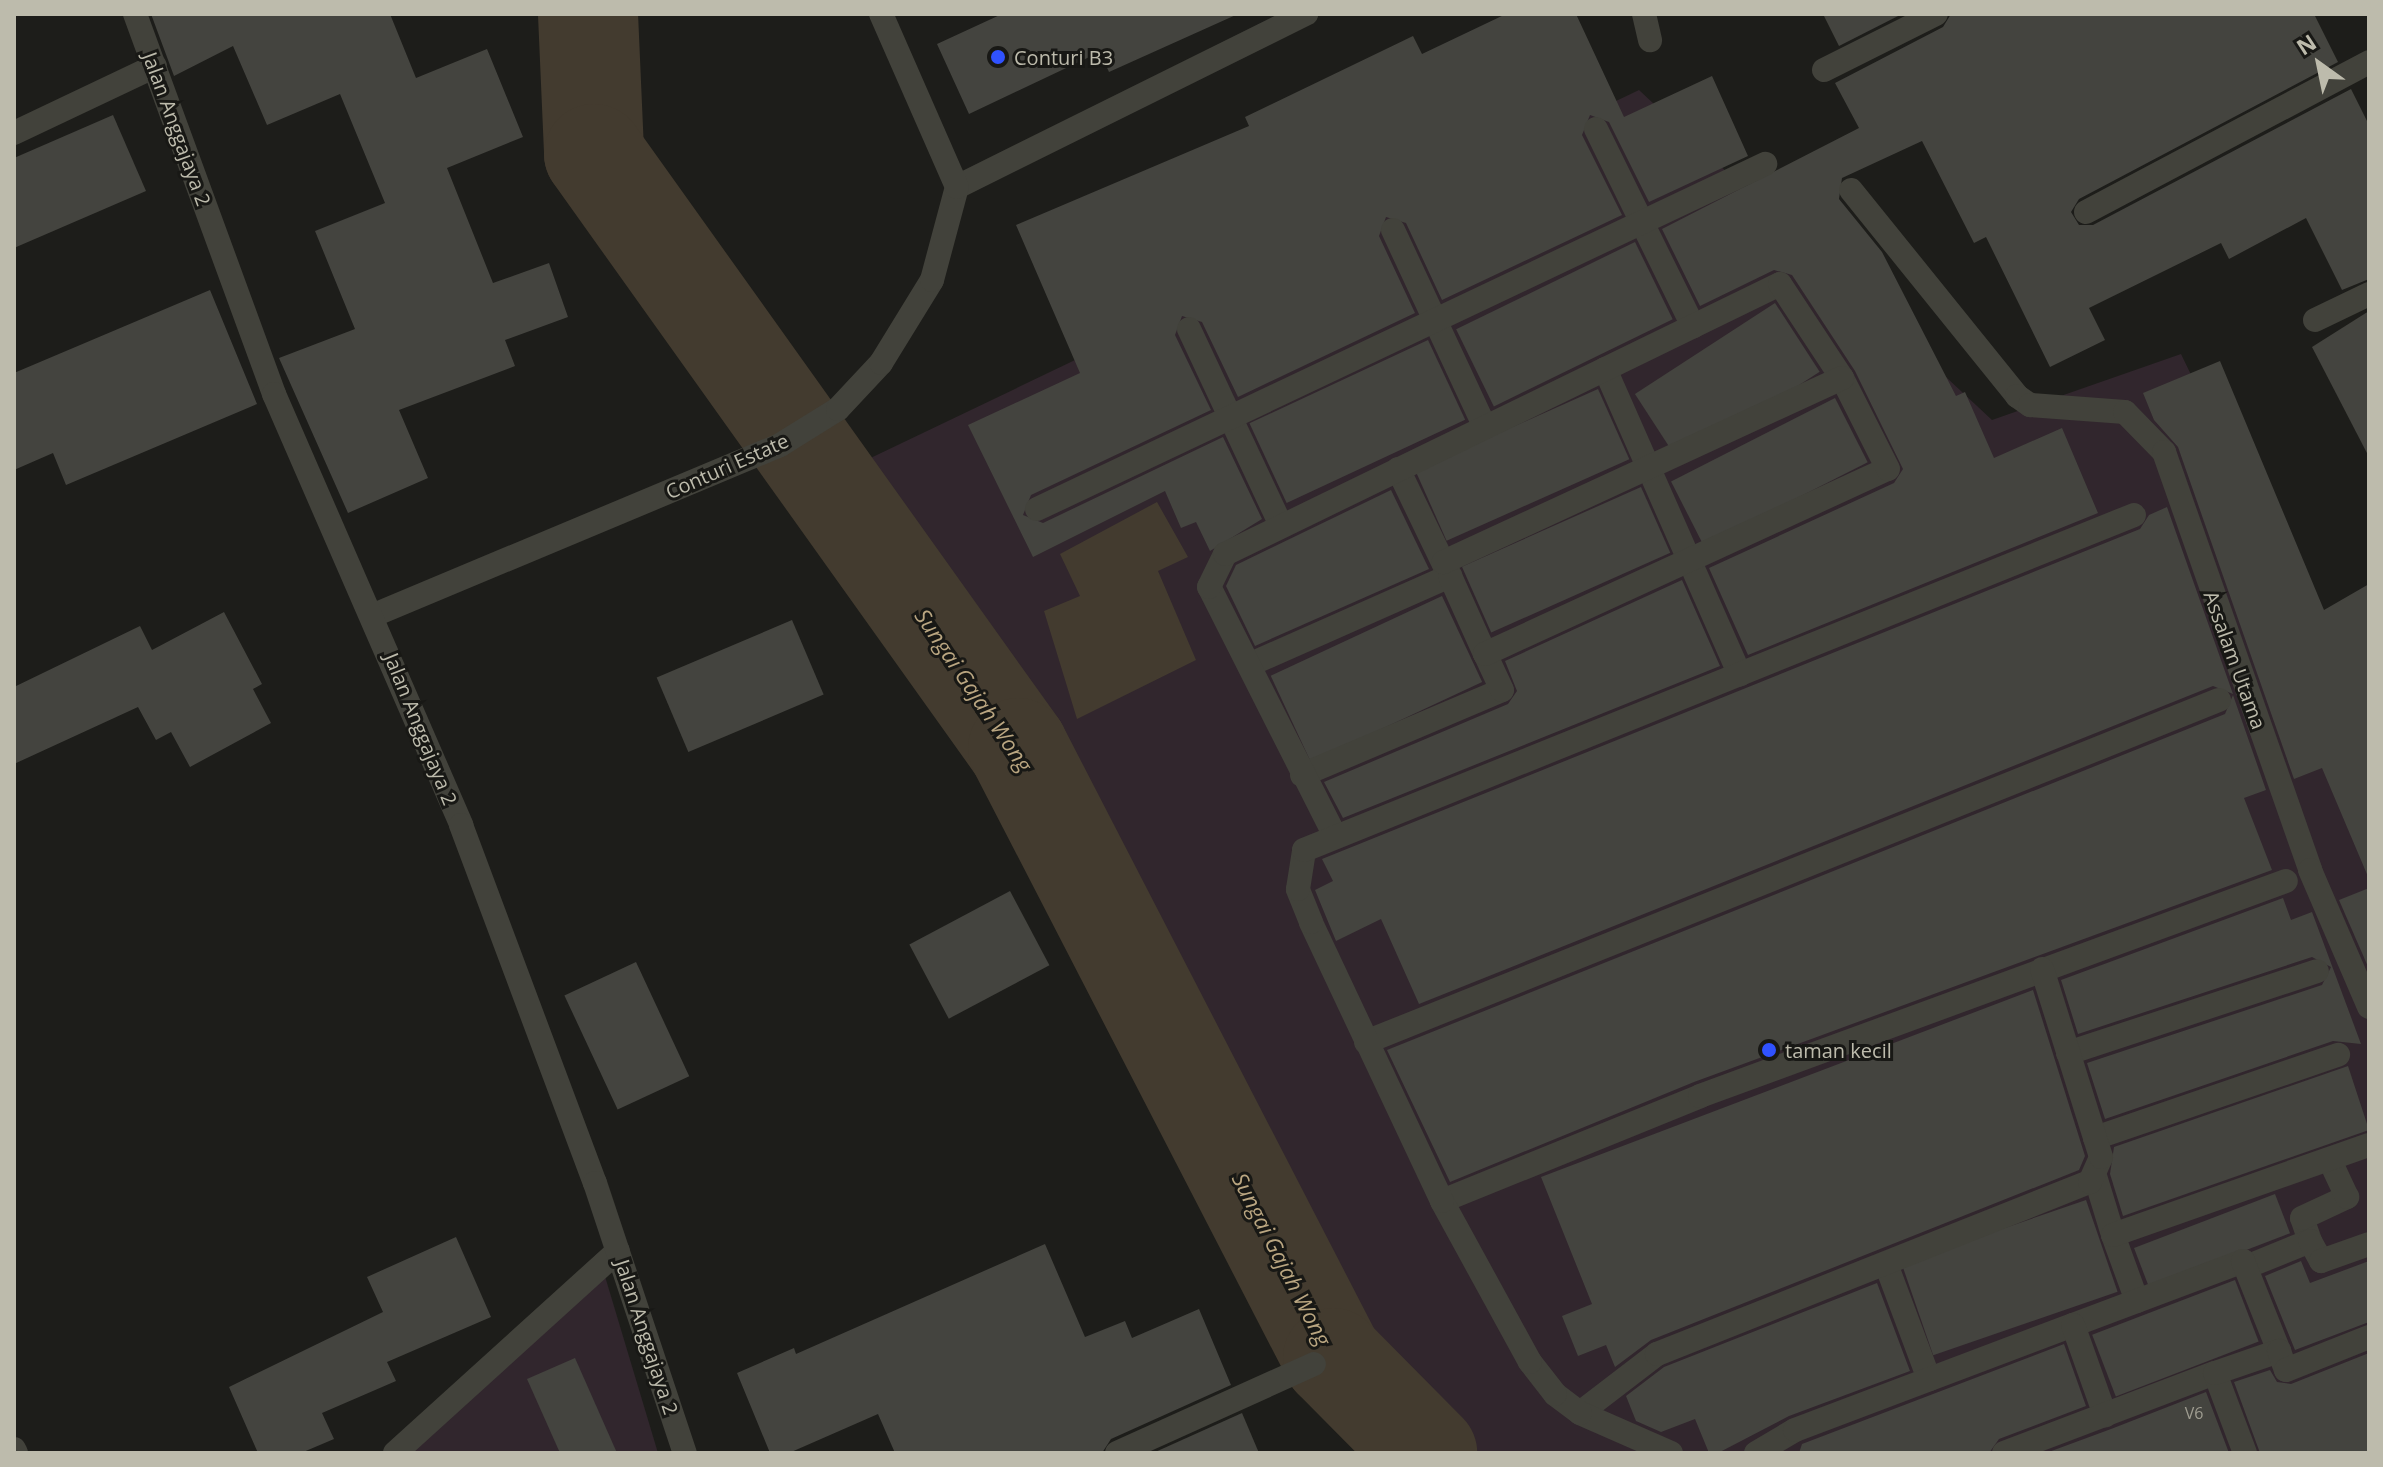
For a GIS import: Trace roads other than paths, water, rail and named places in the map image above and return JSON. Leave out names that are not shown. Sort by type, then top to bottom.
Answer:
[{"type":"street","name":"Jalan Anggajaya 2","points":[[135,14],[274,394],[374,615],[461,825],[618,1251],[685,1453]]},
{"type":"street","points":[[881,14],[957,187],[1266,23],[1306,14]]},
{"type":"street","points":[[1644,14],[1650,40]]},
{"type":"street","points":[[1824,70],[1936,14]]},
{"type":"street","points":[[2086,212],[2369,62]]},
{"type":"street","points":[[14,133],[155,66]]},
{"type":"street","points":[[1596,129],[1693,326]]},
{"type":"street","points":[[1037,509],[1765,164]]},
{"type":"street","name":"Conturi Estate","points":[[374,615],[780,445],[838,409],[881,363],[932,280],[957,187]]},
{"type":"street","name":"Assalam Utama","points":[[1851,190],[2030,405],[2125,412],[2164,452],[2310,870],[2369,1007]]},
{"type":"street","points":[[1393,230],[1485,427]]},
{"type":"street","points":[[1334,834],[1302,775],[1251,664],[1209,587],[1209,576],[1225,554],[1780,284],[1842,378],[1888,469],[1485,654]]},
{"type":"street","points":[[2315,320],[2369,294]]},
{"type":"street","points":[[1189,329],[1281,525]]},
{"type":"street","points":[[1605,369],[1740,675]]},
{"type":"street","points":[[1251,664],[1649,466],[1842,378]]},
{"type":"street","points":[[1302,775],[1502,690],[1398,469]]},
{"type":"street","points":[[1671,1453],[1580,1413],[1555,1394],[1530,1362],[1442,1201],[1298,889],[1304,850],[1334,834],[1740,675],[2134,515]]},
{"type":"street","points":[[1366,1042],[2219,700]]},
{"type":"street","points":[[1442,1201],[1700,1096],[2286,881]]},
{"type":"street","points":[[2042,969],[2101,1157],[2095,1176],[2137,1301]]},
{"type":"street","points":[[2068,1053],[2317,971]]},
{"type":"street","points":[[2095,1138],[2338,1055]]},
{"type":"street","points":[[2113,1235],[2369,1145]]},
{"type":"street","points":[[2330,1161],[2347,1197],[2302,1218],[2310,1241],[2321,1261],[2369,1244]]},
{"type":"street","points":[[1580,1413],[1657,1354],[2079,1188],[2095,1176]]},
{"type":"street","points":[[2246,1267],[2310,1241]]},
{"type":"street","points":[[395,1453],[618,1251]]},
{"type":"street","points":[[1756,1453],[1795,1430],[2243,1261],[2286,1370],[2369,1337]]},
{"type":"street","points":[[1886,1264],[1929,1379]]},
{"type":"street","points":[[2073,1325],[2105,1415]]},
{"type":"street","points":[[2004,1453],[2279,1351]]},
{"type":"street","points":[[1117,1453],[1314,1364]]},
{"type":"street","points":[[2215,1373],[2245,1453]]},
{"type":"waterway","name":"Sungai Gajah Wong","points":[[588,14],[594,154],[1018,748],[1333,1358],[1427,1453]]},
{"type":"place","name":"Conturi B3","points":[[998,57]]},
{"type":"place","name":"taman kecil","points":[[1769,1050]]}]
